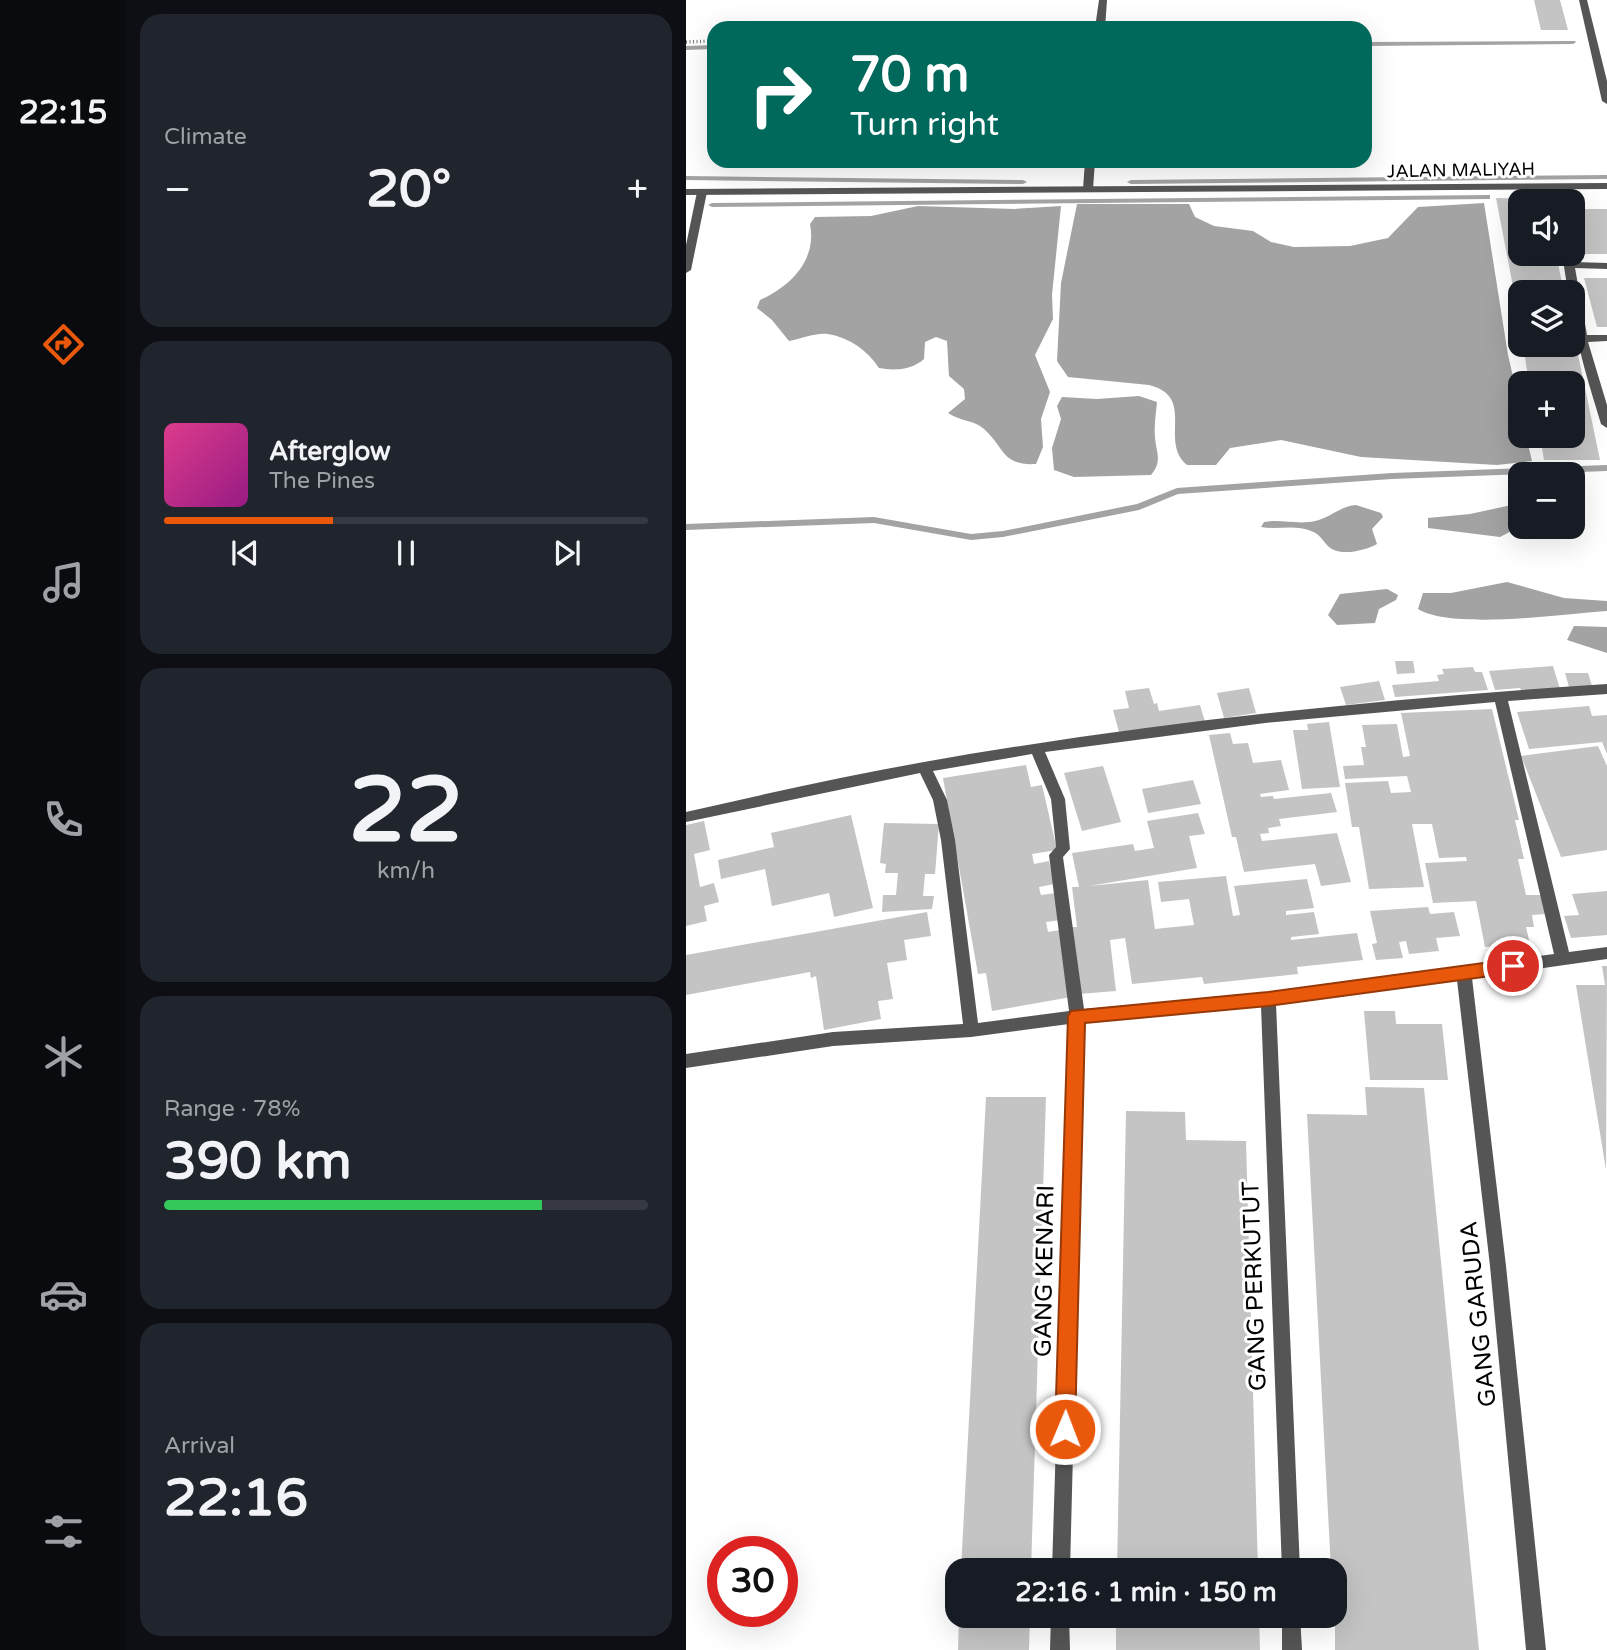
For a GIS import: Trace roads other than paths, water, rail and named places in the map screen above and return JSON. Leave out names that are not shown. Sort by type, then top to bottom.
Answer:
[{"type":"street","points":[[1101,21],[1103,0]]},
{"type":"street","points":[[1583,0],[1607,101]]},
{"type":"street","points":[[1088,190],[1090,168]]},
{"type":"street","name":"JALAN MALIYAH","points":[[1584,189],[1607,186]]},
{"type":"street","name":"JALAN MALIYAH","points":[[686,192],[1088,190],[1508,193]]},
{"type":"street","points":[[686,270],[702,192]]},
{"type":"street","points":[[1585,263],[1607,266]]},
{"type":"street","points":[[1585,339],[1607,338]]},
{"type":"street","points":[[1585,346],[1607,424]]},
{"type":"street","points":[[686,817],[924,767],[1037,750],[1309,713],[1607,689]]},
{"type":"street","points":[[1500,696],[1563,959]]},
{"type":"street","name":"GANG KENARI","points":[[1037,750],[1058,799],[1063,849],[1056,855],[1077,1016],[1061,1558]]},
{"type":"street","points":[[924,767],[940,800],[948,840],[971,1030]]},
{"type":"street","points":[[686,1061],[833,1039],[971,1030],[1077,1016],[1268,999],[1607,953]]},
{"type":"street","name":"GANG GARUDA","points":[[1464,973],[1498,1266],[1536,1650]]},
{"type":"street","name":"GANG PERKUTUT","points":[[1268,999],[1291,1558]]},
{"type":"street","points":[[1060,1628],[1060,1650]]},
{"type":"street","points":[[1291,1628],[1292,1650]]},
{"type":"waterway","points":[[1372,44],[1573,42]]},
{"type":"waterway","points":[[686,48],[707,47]]},
{"type":"waterway","points":[[1131,182],[1607,177]]},
{"type":"waterway","points":[[686,178],[1023,182]]},
{"type":"waterway","points":[[712,205],[1487,197]]},
{"type":"waterway","points":[[686,527],[874,520],[971,537],[1003,534],[1139,507],[1177,491],[1392,476],[1607,468]]}]
